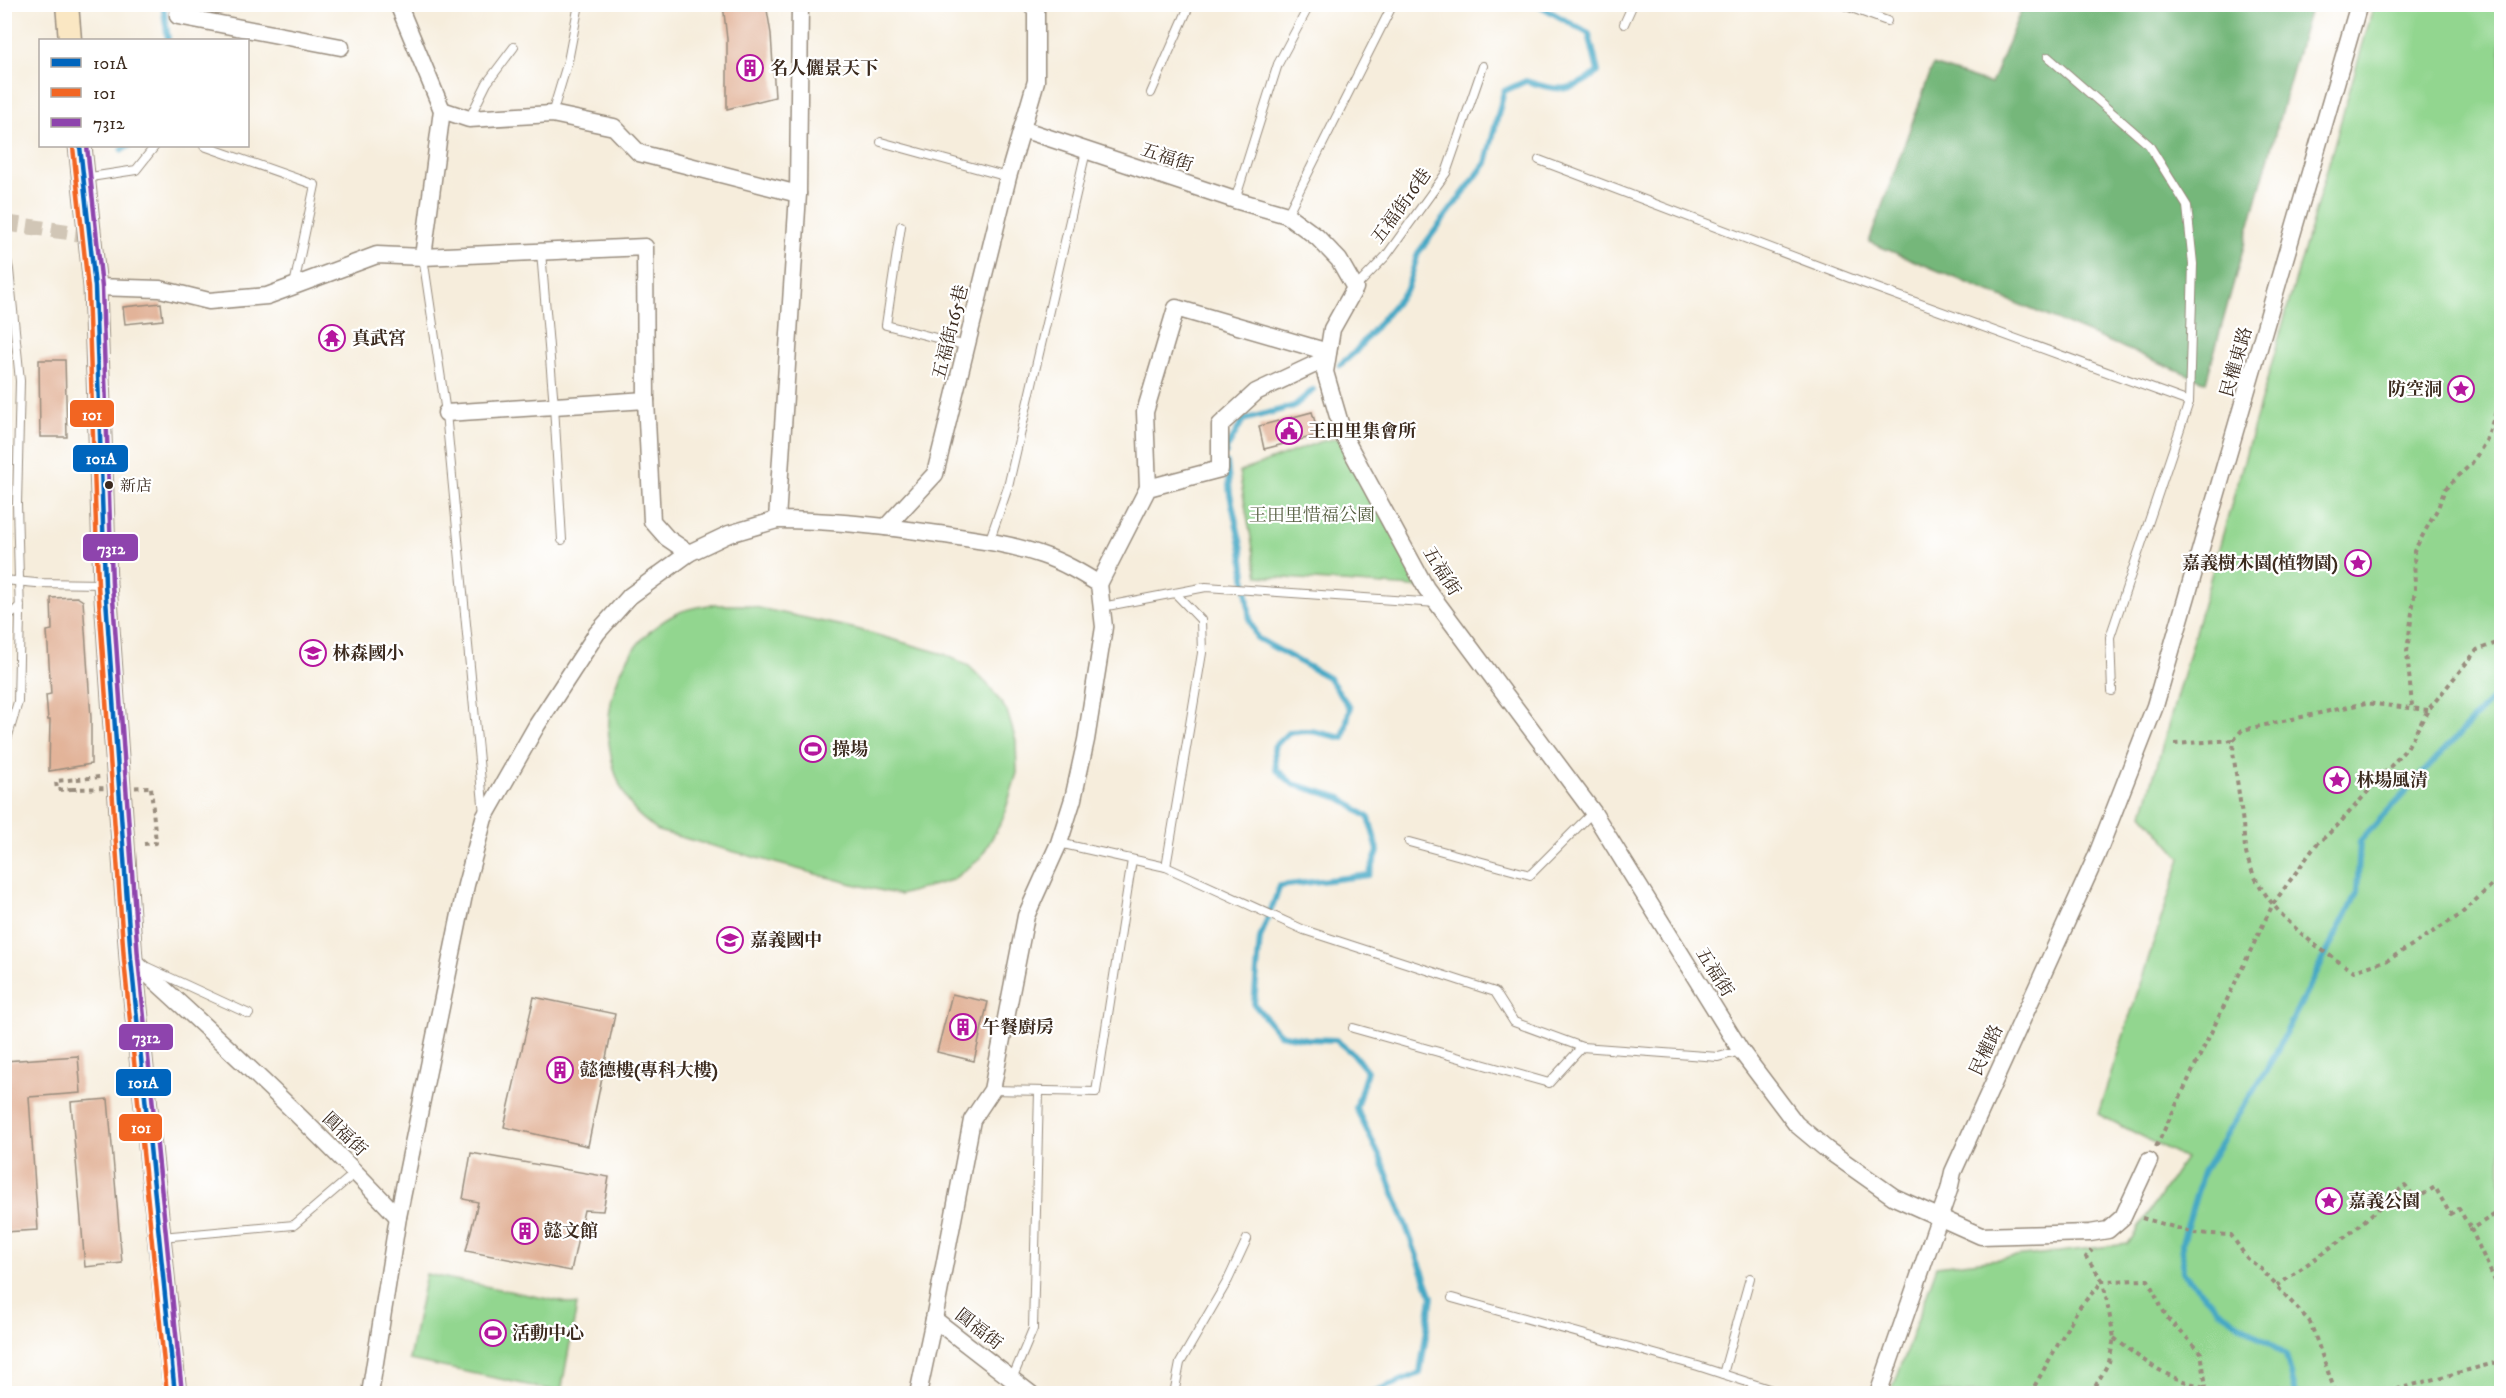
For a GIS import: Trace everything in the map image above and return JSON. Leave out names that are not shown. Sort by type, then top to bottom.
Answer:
[{"type":"main road","points":[[67,4],[70,39]]},
{"type":"main road","points":[[80,147],[95,287],[105,585],[131,959],[176,1394]]},
{"type":"street","points":[[179,4],[178,16],[341,47]]},
{"type":"street","points":[[398,4],[442,110],[423,257]]},
{"type":"street","points":[[777,519],[798,194],[800,4]]},
{"type":"street","name":"民權東路","points":[[2146,729],[2188,597],[2359,4]]},
{"type":"street","points":[[1022,129],[1036,81],[1036,8]]},
{"type":"street","points":[[442,110],[469,119],[552,114],[614,127],[639,153],[798,194]]},
{"type":"street","name":"五福街","points":[[1022,129],[1287,215],[1317,237],[1339,260],[1355,288],[1332,329],[1325,372],[1344,437],[1426,588],[1593,812],[1741,1051],[1796,1124],[1894,1197],[1981,1236],[2090,1233],[2108,1230],[2123,1217]]},
{"type":"street","name":"五福街165巷","points":[[886,527],[935,474],[1008,177],[1022,129]]},
{"type":"street","points":[[95,287],[160,289],[209,301],[267,296],[377,255],[423,257],[645,247],[646,400],[652,521],[667,538],[689,553]]},
{"type":"street","points":[[934,1319],[972,1120],[992,1090],[1026,916],[1059,843],[1073,799],[1086,740],[1104,627],[1099,584],[1148,488],[1145,412],[1176,308],[1327,356]]},
{"type":"street","points":[[1148,488],[1220,469],[1220,425],[1256,392],[1327,356]]},
{"type":"street","points":[[446,413],[646,400]]},
{"type":"street","points":[[370,1394],[398,1216],[466,885],[484,818],[537,725],[597,633],[630,596],[689,553],[729,534],[777,519],[819,520],[886,527],[989,542],[1041,554],[1067,565],[1099,584]]},
{"type":"street","name":"民權路","points":[[1878,1394],[1953,1172],[2096,857],[2146,729]]},
{"type":"street","name":"圓福街","points":[[131,959],[226,1045],[398,1216]]},
{"type":"street","points":[[2123,1217],[2149,1161]]},
{"type":"street","name":"圓福街","points":[[918,1394],[934,1319],[1031,1394]]},
{"type":"lane","points":[[552,114],[568,61],[579,4]]},
{"type":"lane","points":[[1017,4],[1036,8]]},
{"type":"lane","points":[[1151,93],[1190,4]]},
{"type":"lane","points":[[1235,200],[1278,64],[1310,4]]},
{"type":"lane","points":[[1287,215],[1394,4]]},
{"type":"lane","points":[[1624,24],[1633,4]]},
{"type":"lane","points":[[1841,4],[1887,21]]},
{"type":"lane","points":[[469,119],[487,82],[514,47]]},
{"type":"lane","points":[[2048,57],[2149,145],[2187,206],[2193,264],[2189,402],[2110,637],[2112,691]]},
{"type":"lane","name":"五福街16巷","points":[[1355,288],[1386,256],[1446,172],[1482,66]]},
{"type":"lane","points":[[881,142],[1008,177]]},
{"type":"lane","points":[[83,178],[136,170],[154,147]]},
{"type":"lane","points":[[207,147],[315,185],[294,286]]},
{"type":"lane","points":[[989,542],[1008,487],[1086,151]]},
{"type":"lane","points":[[1539,160],[1863,283],[2189,402]]},
{"type":"lane","points":[[901,226],[886,326],[967,346]]},
{"type":"lane","points":[[4,245],[9,270],[20,381],[17,504],[20,606],[18,702],[4,749]]},
{"type":"lane","points":[[541,252],[562,540]]},
{"type":"lane","points":[[423,257],[446,413],[484,818]]},
{"type":"lane","points":[[4,580],[105,585]]},
{"type":"lane","points":[[1102,608],[1206,587],[1437,603]]},
{"type":"lane","points":[[1166,867],[1202,653],[1201,620],[1175,593]]},
{"type":"lane","points":[[4,621],[20,606]]},
{"type":"lane","points":[[1409,842],[1530,874],[1593,812]]},
{"type":"lane","points":[[1059,843],[1166,867],[1304,930],[1495,992],[1514,1022],[1582,1047],[1718,1057],[1741,1051]]},
{"type":"lane","points":[[992,1090],[1096,1092],[1132,860]]},
{"type":"lane","points":[[131,959],[249,1014]]},
{"type":"lane","points":[[1353,1028],[1549,1083],[1582,1047]]},
{"type":"lane","points":[[1012,1379],[1033,1329],[1039,1091]]},
{"type":"lane","points":[[160,1237],[294,1225],[356,1172]]},
{"type":"lane","points":[[1174,1394],[1180,1363],[1228,1280],[1247,1239]]},
{"type":"lane","points":[[1722,1374],[1750,1278]]},
{"type":"lane","points":[[1452,1298],[1722,1374],[1784,1394]]},
{"type":"path","points":[[2412,706],[2407,652],[2415,589],[2414,551],[2438,508],[2445,489],[2472,463],[2486,441],[2502,394]]},
{"type":"path","points":[[2149,1161],[2273,904],[2316,845],[2337,826],[2407,748],[2428,710],[2477,650],[2502,641]]},
{"type":"path","points":[[2428,710],[2412,706],[2366,703],[2242,730],[2234,740],[2233,751],[2247,859],[2258,882],[2273,904],[2330,957],[2354,971],[2388,960],[2460,915],[2502,875]]},
{"type":"path","points":[[2174,744],[2234,740]]},
{"type":"path","points":[[89,778],[56,781],[57,790],[151,787],[156,843]]},
{"type":"path","points":[[2277,1286],[2348,1235],[2405,1185],[2416,1199],[2435,1187],[2450,1214],[2459,1209],[2471,1229],[2502,1296]]},
{"type":"path","points":[[2471,1229],[2502,1209]]},
{"type":"path","points":[[2123,1217],[2134,1216],[2195,1233],[2231,1235],[2247,1258],[2310,1322],[2336,1394]]},
{"type":"path","points":[[2091,1394],[2109,1362],[2114,1338],[2103,1281],[2086,1257],[2094,1249]]},
{"type":"path","points":[[2030,1394],[2078,1309],[2103,1281],[2148,1280],[2167,1318],[2201,1352],[2207,1394]]},
{"type":"path","points":[[2114,1338],[2150,1367],[2182,1382],[2206,1387]]},
{"type":"path","points":[[2379,1394],[2502,1361]]},
{"type":"green space","points":[[2023,5],[2311,5],[2206,382],[1869,242],[1933,65],[1991,84]]},
{"type":"green space","name":"嘉義樹木園(植物園)","points":[[2374,5],[2501,5],[2501,1393],[1891,1393],[1937,1266],[2128,1244],[2185,1158],[2098,1114],[2181,858],[2143,814]]},
{"type":"green space","name":"王田里惜福公園","points":[[1344,437],[1426,588],[1258,576],[1239,472],[1319,442]]},
{"type":"green space","name":"操場","points":[[709,605],[745,605],[852,628],[944,654],[969,666],[989,686],[1007,711],[1016,741],[1017,773],[1002,821],[980,859],[952,880],[900,895],[658,831],[639,816],[620,785],[611,757],[608,729],[611,701],[620,674],[634,649],[653,629],[682,611]]},
{"type":"green space","name":"活動中心","points":[[426,1274],[577,1305],[561,1392],[409,1360]]},
{"type":"building","name":"名人儷景天下","points":[[723,4],[766,4],[771,34],[775,97],[727,109],[727,39]]},
{"type":"building","points":[[161,303],[163,320],[125,324],[123,307]]},
{"type":"building","points":[[39,360],[65,360],[67,437],[40,437]]},
{"type":"building","name":"王田里集會所","points":[[1312,412],[1319,435],[1264,449],[1259,426]]},
{"type":"building","points":[[77,597],[83,601],[91,718],[91,764],[49,771],[50,720],[48,720],[46,695],[51,694],[47,631],[52,630],[51,598]]},
{"type":"building","name":"午餐廚房","points":[[952,994],[988,1002],[974,1061],[937,1052]]},
{"type":"building","name":"懿德樓(專科大樓)","points":[[534,997],[615,1014],[588,1146],[504,1127]]},
{"type":"building","points":[[78,1056],[81,1093],[29,1097],[38,1230],[4,1232],[4,1061]]},
{"type":"building","points":[[108,1099],[122,1263],[85,1267],[71,1102]]},
{"type":"building","name":"懿文館","points":[[471,1153],[609,1177],[603,1211],[584,1210],[571,1271],[466,1251],[478,1202],[463,1199]]},
{"type":"waterway","points":[[163,4],[168,39]]},
{"type":"waterway","points":[[1340,365],[1355,352],[1407,289],[1418,253],[1486,163],[1504,91],[1526,81],[1547,87],[1571,87],[1598,72],[1589,34],[1537,4]]},
{"type":"waterway","points":[[122,150],[127,147]]},
{"type":"waterway","points":[[1226,453],[1243,420],[1294,406],[1313,390]]},
{"type":"waterway","points":[[1227,463],[1230,494],[1242,550],[1250,621],[1257,638],[1329,678],[1350,708],[1343,738],[1311,731],[1289,732],[1274,747],[1276,769],[1293,784],[1341,798],[1369,818],[1378,851],[1369,875],[1280,886],[1260,938],[1254,1004],[1279,1034],[1307,1039],[1336,1040],[1353,1054],[1367,1071],[1356,1108],[1382,1161],[1432,1297],[1420,1373],[1369,1394]]},
{"type":"waterway","points":[[2296,1394],[2286,1355],[2219,1310],[2183,1273],[2182,1243],[2203,1172],[2270,1064],[2357,893],[2360,841],[2502,688]]},
{"type":"tunnel","points":[[4,223],[89,235]]},
{"type":"transit line","name":"101","points":[[73,147],[88,288],[98,585],[124,960],[167,1394]]},
{"type":"transit line","name":"101A","points":[[80,147],[95,287],[105,584],[131,959],[175,1394]]},
{"type":"transit line","name":"7312","points":[[87,147],[102,287],[112,584],[138,958],[182,1393]]},
{"type":"place","name":"名人儷景天下","points":[[750,68]]},
{"type":"place","name":"真武宮","points":[[332,338]]},
{"type":"place","name":"防空洞","points":[[2461,389]]},
{"type":"place","name":"王田里集會所","points":[[1289,431]]},
{"type":"place","name":"新店","points":[[109,485]]},
{"type":"place","name":"嘉義樹木園(植物園)","points":[[2358,563]]},
{"type":"place","name":"林森國小","points":[[313,653]]},
{"type":"place","name":"操場","points":[[813,749]]},
{"type":"place","name":"林場風清","points":[[2337,780]]},
{"type":"place","name":"嘉義國中","points":[[730,940]]},
{"type":"place","name":"午餐廚房","points":[[963,1027]]},
{"type":"place","name":"懿德樓(專科大樓)","points":[[560,1070]]},
{"type":"place","name":"嘉義公園","points":[[2329,1201]]},
{"type":"place","name":"懿文館","points":[[525,1231]]},
{"type":"place","name":"活動中心","points":[[493,1333]]}]
